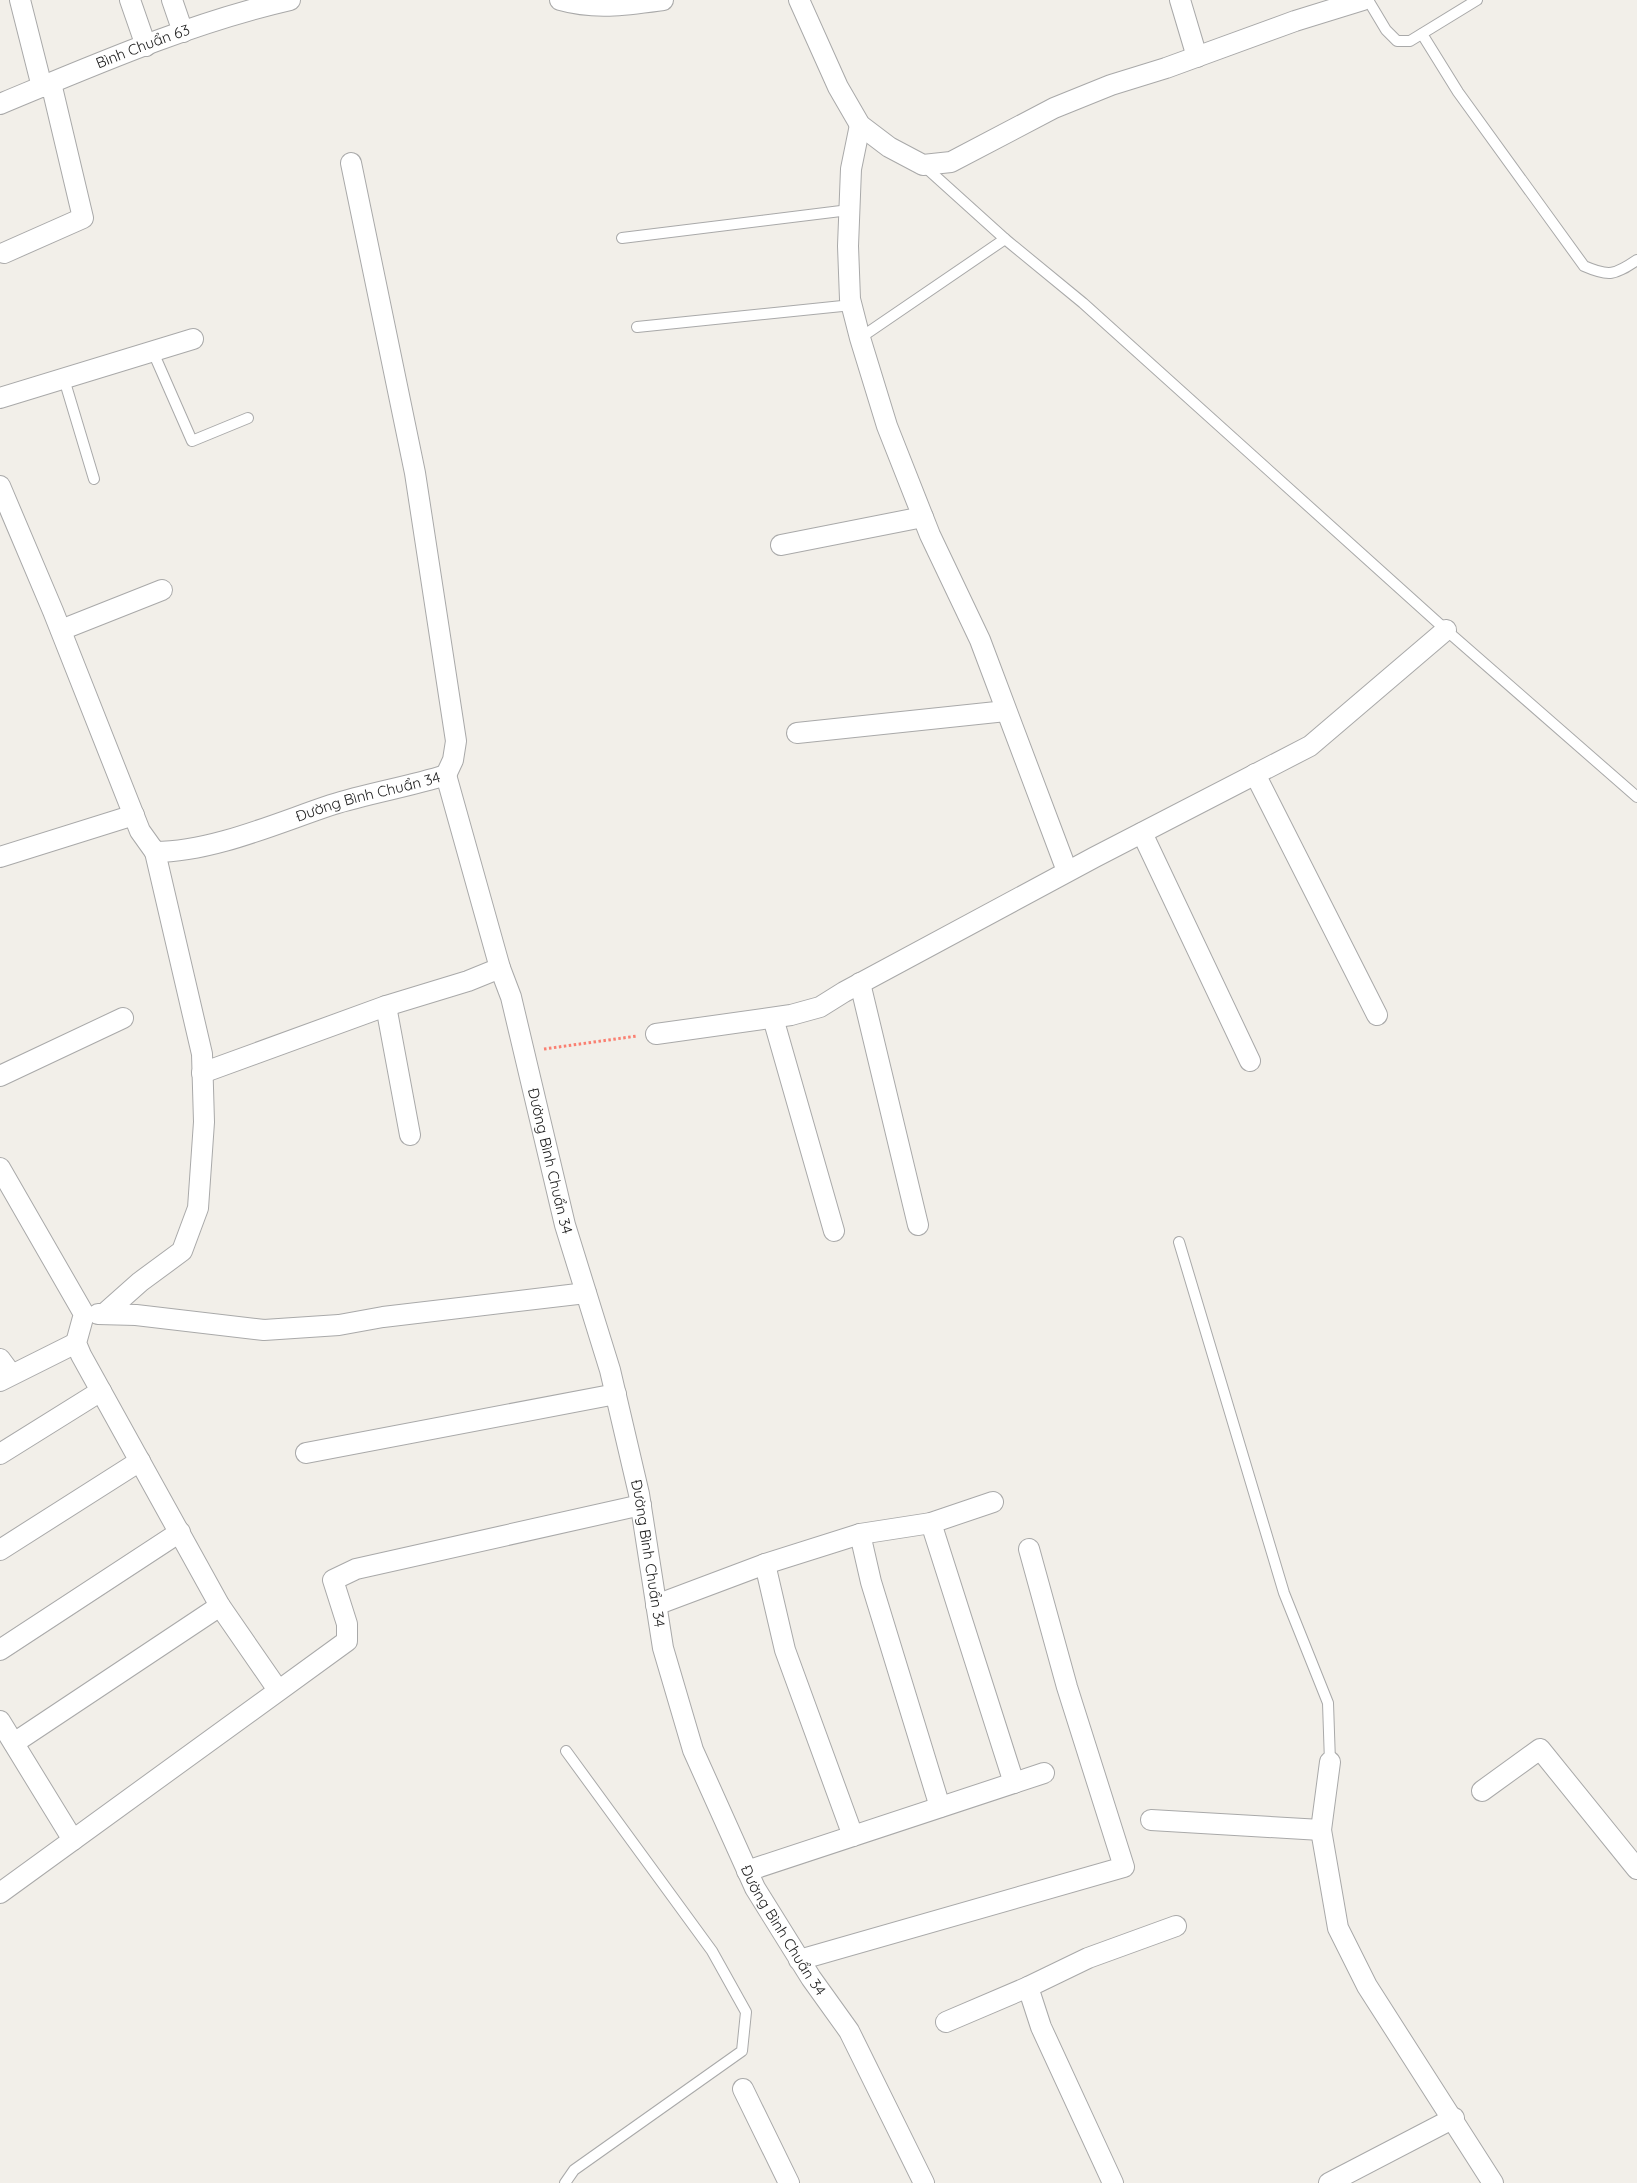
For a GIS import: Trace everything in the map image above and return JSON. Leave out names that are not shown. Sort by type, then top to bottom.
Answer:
[{"type":"street","points":[[2,254],[83,218],[47,85],[20,0]]},
{"type":"street","points":[[130,0],[146,46]]},
{"type":"street","points":[[172,0],[183,32]]},
{"type":"street","name":"Bình Chuẩn 63","points":[[0,104],[183,32],[240,12],[290,0]]},
{"type":"street","points":[[560,0],[582,6],[591,3],[624,5],[663,0]]},
{"type":"street","points":[[799,0],[838,87],[860,125],[889,147],[923,165],[951,162],[1054,108],[1112,85],[1197,57],[1295,21],[1363,0]]},
{"type":"street","points":[[1180,0],[1197,57]]},
{"type":"street","points":[[860,125],[851,169],[848,246],[852,305],[860,338],[887,426],[923,517],[980,640],[1067,872]]},
{"type":"street","points":[[351,163],[415,473],[456,741],[453,760],[446,775]]},
{"type":"street","points":[[0,398],[193,340]]},
{"type":"street","points":[[0,486],[61,630],[140,831],[155,852],[202,1054],[204,1122],[198,1208],[182,1251],[140,1282],[104,1314]]},
{"type":"street","points":[[781,545],[923,517]]},
{"type":"street","points":[[61,630],[162,590]]},
{"type":"street","points":[[656,1034],[791,1016],[820,1007],[860,983],[1067,872],[1310,746],[1446,630]]},
{"type":"street","points":[[797,733],[1006,711]]},
{"type":"street","points":[[1255,774],[1377,1015]]},
{"type":"street","name":"Đường Bình Chuẩn 34","points":[[155,852],[187,849],[253,833],[334,804],[446,775],[500,968],[511,997],[565,1225],[616,1394],[641,1505],[663,1648],[693,1750],[755,1888],[799,1960],[849,2031],[924,2183]]},
{"type":"street","points":[[0,857],[134,815]]},
{"type":"street","points":[[1142,833],[1250,1061]]},
{"type":"street","points":[[202,1073],[386,1006],[468,981],[500,968]]},
{"type":"street","points":[[860,983],[918,1224]]},
{"type":"street","points":[[386,1006],[410,1135]]},
{"type":"street","points":[[0,1076],[122,1018]]},
{"type":"street","points":[[773,1018],[834,1231]]},
{"type":"street","points":[[0,1168],[84,1314],[76,1343],[101,1391],[220,1606],[278,1690]]},
{"type":"street","points":[[84,1314],[136,1314],[264,1330],[339,1325],[383,1317],[586,1293]]},
{"type":"street","points":[[4,1372],[76,1343]]},
{"type":"street","points":[[0,1454],[101,1391]]},
{"type":"street","points":[[306,1453],[616,1394]]},
{"type":"street","points":[[0,1550],[140,1461]]},
{"type":"street","points":[[656,1605],[765,1564],[860,1534],[931,1523],[993,1502]]},
{"type":"street","points":[[0,1893],[347,1641],[347,1624],[333,1580],[356,1569],[641,1505]]},
{"type":"street","points":[[931,1523],[1014,1783]]},
{"type":"street","points":[[0,1650],[180,1532]]},
{"type":"street","points":[[860,1534],[872,1582],[940,1807]]},
{"type":"street","points":[[799,1960],[1124,1867],[1067,1687],[1030,1549]]},
{"type":"street","points":[[765,1564],[785,1650],[853,1836]]},
{"type":"street","points":[[14,1743],[220,1606]]},
{"type":"street","points":[[0,1721],[73,1840]]},
{"type":"street","points":[[1482,1791],[1540,1749],[1637,1869]]},
{"type":"street","points":[[1330,1762],[1321,1830],[1338,1928],[1367,1986],[1454,2118],[1493,2183]]},
{"type":"street","points":[[747,1871],[1044,1773]]},
{"type":"street","points":[[1151,1820],[1321,1830]]},
{"type":"street","points":[[946,2022],[1028,1987],[1088,1958],[1176,1926]]},
{"type":"street","points":[[1028,1987],[1041,2027],[1113,2183]]},
{"type":"street","points":[[743,2089],[788,2183]]},
{"type":"street","points":[[1329,2183],[1454,2118]]},
{"type":"lane","points":[[1368,0],[1386,30],[1397,41],[1410,41],[1477,0]]},
{"type":"lane","points":[[1422,34],[1458,92],[1584,266],[1601,273],[1618,273],[1637,260]]},
{"type":"lane","points":[[923,165],[1005,239],[1083,304],[1446,630],[1637,797]]},
{"type":"lane","points":[[622,238],[849,210]]},
{"type":"lane","points":[[860,338],[1005,239]]},
{"type":"lane","points":[[638,327],[852,305]]},
{"type":"lane","points":[[153,352],[192,440],[248,418]]},
{"type":"lane","points":[[64,378],[94,479]]},
{"type":"lane","points":[[1179,1242],[1284,1593],[1328,1702],[1330,1762]]},
{"type":"lane","points":[[565,2183],[574,2170],[742,2051],[746,2012],[712,1951],[566,1751]]},
{"type":"path","points":[[524,1052],[656,1034]]}]
